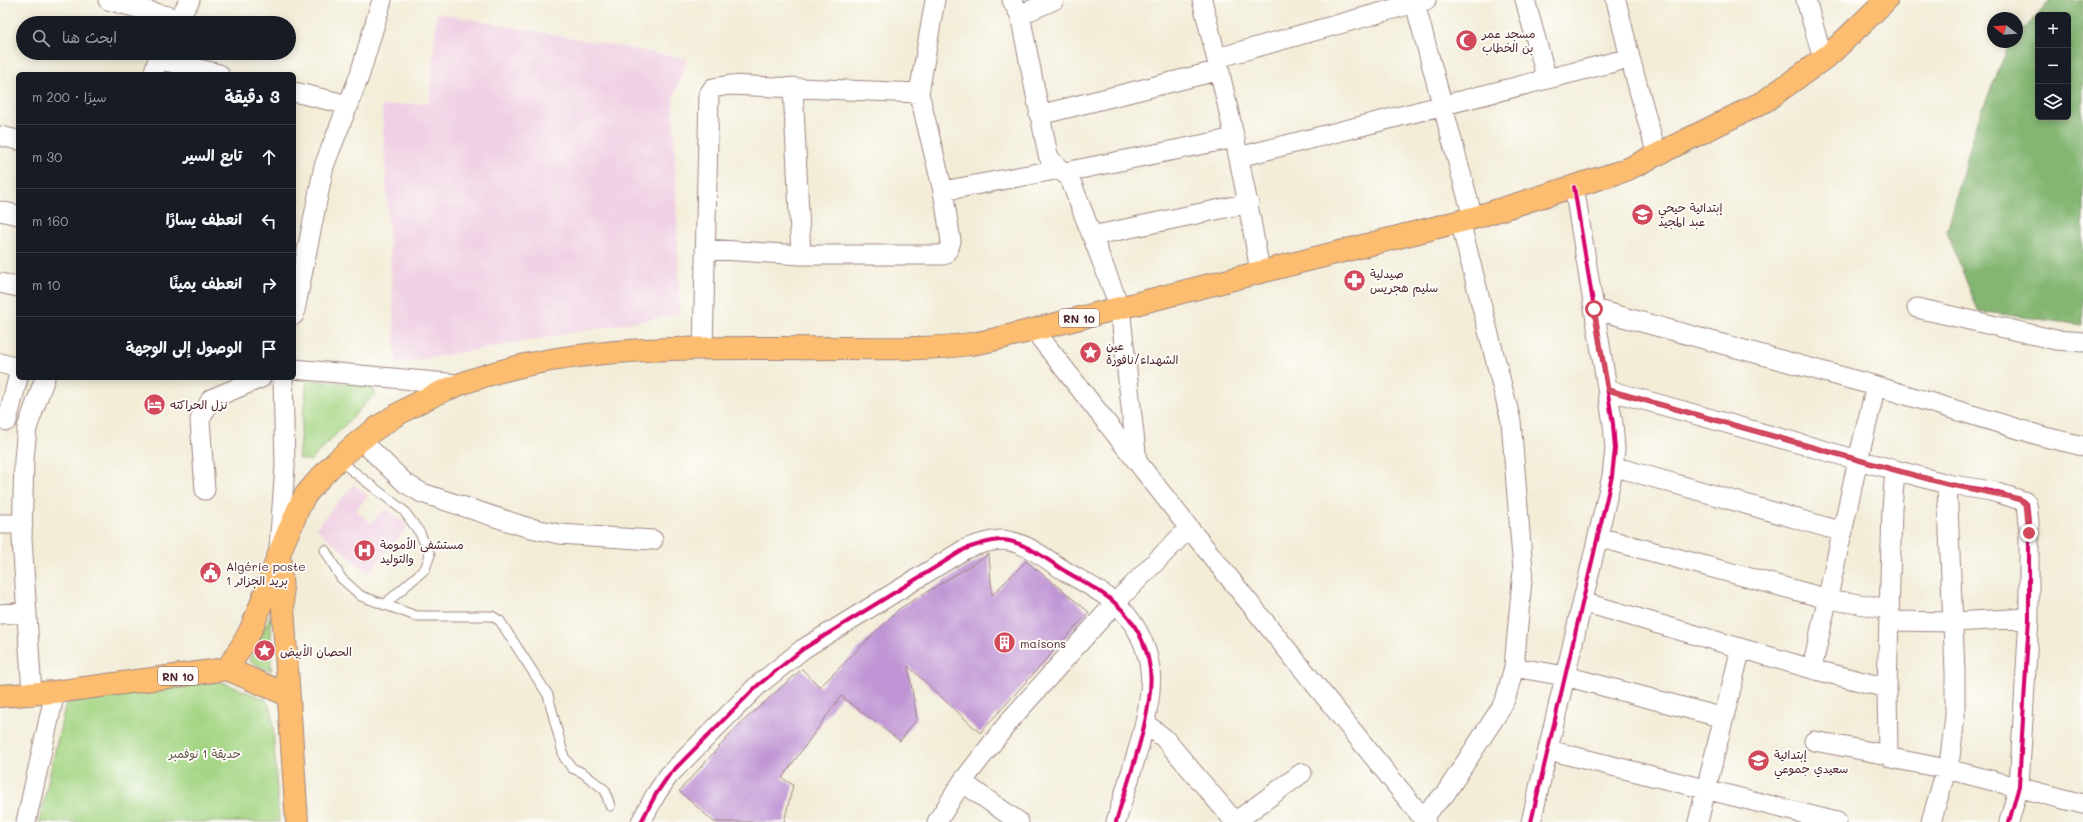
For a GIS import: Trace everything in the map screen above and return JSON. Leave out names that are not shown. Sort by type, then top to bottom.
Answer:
[{"type":"main road","name":"RN 10","points":[[0,696],[55,692],[227,669],[250,632],[279,550],[306,494],[338,458],[393,416],[458,384],[518,365],[572,356],[641,350],[914,348],[970,344],[1034,330],[1467,220],[1626,170],[1765,101],[1823,59],[1886,0]]},
{"type":"main road","name":"RN 10","points":[[279,550],[297,822]]},
{"type":"main road","points":[[227,669],[288,695]]},
{"type":"street","points":[[108,0],[161,16]]},
{"type":"street","points":[[180,16],[190,0]]},
{"type":"street","points":[[296,305],[324,166],[349,106],[382,0]]},
{"type":"street","points":[[705,249],[802,255],[944,255],[949,248],[951,240],[943,190],[919,93],[935,0]]},
{"type":"street","points":[[1054,0],[1016,7],[1048,155],[1052,164],[1062,170],[1070,179],[1120,308],[1137,461]]},
{"type":"street","points":[[1202,0],[1249,202],[1260,272]]},
{"type":"street","points":[[1525,0],[1547,79]]},
{"type":"street","points":[[1616,0],[1630,58],[1658,155]]},
{"type":"street","points":[[1806,0],[1823,59]]},
{"type":"street","points":[[1034,330],[1189,528],[1424,820],[1445,794],[1501,708],[1506,697],[1514,667],[1523,570],[1511,421],[1443,106],[1418,1],[1218,64],[1039,115]]},
{"type":"street","points":[[1239,157],[1630,58]]},
{"type":"street","points":[[157,62],[209,72]]},
{"type":"street","points":[[704,349],[709,94],[713,88],[730,85],[919,93]]},
{"type":"street","points":[[793,87],[802,255]]},
{"type":"street","points":[[296,93],[349,106]]},
{"type":"street","points":[[0,136],[16,140]]},
{"type":"street","points":[[943,190],[1235,138]]},
{"type":"street","points":[[1531,822],[1614,466],[1615,449],[1608,390],[1574,187]]},
{"type":"street","points":[[1092,236],[1249,202]]},
{"type":"street","points":[[0,211],[16,215]]},
{"type":"street","points":[[0,283],[16,287]]},
{"type":"street","points":[[1917,308],[2056,340],[2083,342]]},
{"type":"street","points":[[1594,309],[1876,386],[2045,437],[2083,446]]},
{"type":"street","points":[[0,363],[16,367]]},
{"type":"street","points":[[296,369],[458,384]]},
{"type":"street","points":[[17,380],[4,420],[28,428]]},
{"type":"street","points":[[32,694],[23,524],[24,459],[28,428],[44,380]]},
{"type":"street","points":[[205,490],[200,420],[211,399],[256,380]]},
{"type":"street","points":[[279,550],[285,466],[283,380]]},
{"type":"street","points":[[1812,668],[1876,386]]},
{"type":"street","points":[[1608,390],[1947,484],[2012,497],[2024,501],[2026,504],[2029,533],[2029,618],[2019,786],[2008,822]]},
{"type":"street","points":[[361,440],[405,483],[422,493],[526,527],[559,534],[653,540]]},
{"type":"street","points":[[1614,466],[1843,532]]},
{"type":"street","points":[[1888,755],[1892,509],[1895,470]]},
{"type":"street","points":[[1931,822],[1947,769],[1954,735],[1955,717],[1955,672],[1947,484]]},
{"type":"street","points":[[0,524],[23,524]]},
{"type":"street","points":[[937,822],[962,782],[1011,719],[1115,603],[1189,528]]},
{"type":"street","points":[[1598,537],[1890,615],[1952,622],[2029,618]]},
{"type":"street","points":[[641,822],[656,794],[669,775],[757,686],[803,649],[965,549],[985,542],[1001,540],[1019,544],[1115,603],[1131,621],[1145,646],[1150,670],[1150,692],[1145,723],[1116,822]]},
{"type":"street","points":[[1583,602],[1741,648],[1888,688]]},
{"type":"street","points":[[0,614],[27,612]]},
{"type":"street","points":[[1698,822],[1741,648]]},
{"type":"street","points":[[1514,667],[1565,676],[1724,718]]},
{"type":"street","points":[[26,822],[55,692]]},
{"type":"street","points":[[1145,723],[1164,738],[1235,822],[1302,773]]},
{"type":"street","points":[[1814,741],[1888,755],[1892,758],[2019,786],[2083,804]]},
{"type":"street","points":[[1548,750],[1837,822]]},
{"type":"street","points":[[962,782],[1019,822]]},
{"type":"lane","points":[[338,458],[404,511],[420,533],[430,555],[425,569],[384,605]]},
{"type":"lane","points":[[325,550],[341,578],[361,596],[416,616],[492,616],[500,621],[548,695],[564,757],[572,768],[583,773],[604,790],[610,806]]},
{"type":"shaded area","points":[[437,13],[687,59],[673,99],[680,314],[396,364],[382,106],[429,103]]},
{"type":"shaded area","name":"مستشفى الأمومة والتوليد","points":[[354,484],[368,496],[356,510],[371,523],[386,508],[408,526],[368,573],[316,528]]},
{"type":"green space","points":[[2051,0],[2083,0],[2083,325],[1978,311],[1947,232],[1975,128],[2008,48],[2023,48],[2023,30],[2035,17],[2035,120],[2071,120],[2071,12],[2040,12]]},
{"type":"green space","points":[[307,380],[372,385],[375,394],[310,461],[298,458]]},
{"type":"green space","points":[[271,614],[271,671],[249,661]]},
{"type":"green space","name":"حديقة 1 نوفمبر","points":[[219,681],[265,699],[272,711],[279,822],[39,822],[66,703]]},
{"type":"building","points":[[989,554],[992,595],[1026,561],[1089,612],[980,733],[908,666],[917,719],[900,741],[841,696],[782,778],[793,785],[784,822],[714,822],[679,791],[739,725],[802,669],[820,687],[899,609]]},
{"type":"cycle path","points":[[1531,822],[1612,476],[1615,449],[1613,424],[1574,187]]},
{"type":"cycle path","points":[[1608,390],[1947,484],[1991,491],[2024,501],[2027,504],[2029,522],[2029,618],[2019,786],[2009,822]]},
{"type":"cycle path","points":[[641,822],[656,794],[669,775],[757,686],[803,649],[965,549],[987,542],[1000,540],[1017,543],[1034,551],[1104,595],[1123,610],[1134,625],[1143,642],[1150,669],[1148,705],[1139,746],[1116,822]]},
{"type":"place","name":"مسجد عمر بن الخطاب","points":[[1467,40]]},
{"type":"place","name":"إبتدائية حيحي عبد المجيد","points":[[1642,214]]},
{"type":"place","name":"صيدلية سليم هجريس","points":[[1355,280]]},
{"type":"place","name":"عين الشهداء/نافورة","points":[[1091,352]]},
{"type":"place","name":"نزل الحراكته","points":[[154,404]]},
{"type":"place","name":"مستشفى الأمومة والتوليد","points":[[365,551]]},
{"type":"place","name":"Algérie poste 1 بريد الجزائر","points":[[211,573]]},
{"type":"place","name":"maisons","points":[[1004,643]]},
{"type":"place","name":"الحصان الأبيض","points":[[265,651]]},
{"type":"place","name":"إبتدائية سعيدي جموعي","points":[[1759,761]]},
{"type":"route","points":[[1594,309],[1608,390],[1947,484],[2020,499],[2026,504],[2029,533]]}]
